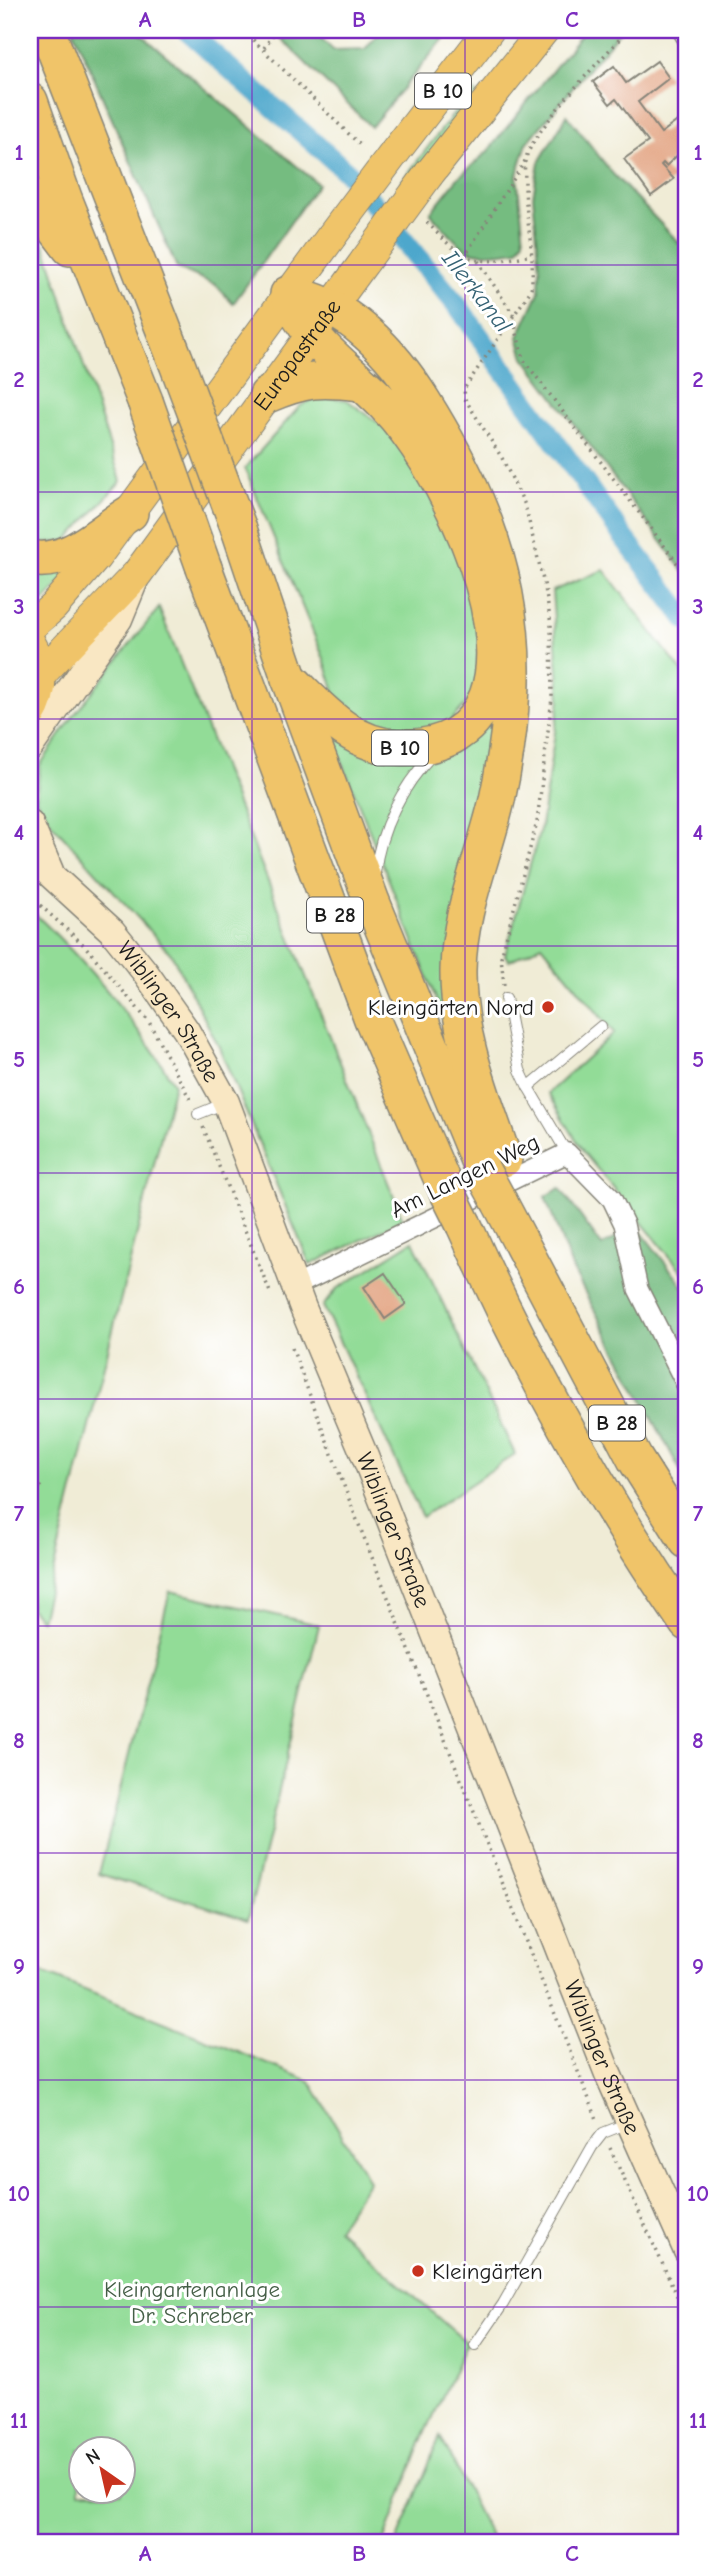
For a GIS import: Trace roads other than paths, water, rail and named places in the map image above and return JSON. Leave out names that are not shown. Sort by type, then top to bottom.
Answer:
[{"type":"highway","name":"B 10","points":[[47,30],[239,529],[289,678],[339,726],[364,740],[393,747],[414,748],[446,741],[469,725],[484,705],[494,655],[490,612],[467,541],[429,461],[384,404],[311,335],[288,294]]},
{"type":"highway","points":[[30,101],[103,298]]},
{"type":"highway","points":[[30,195],[50,218],[103,298]]},
{"type":"highway","points":[[288,294],[307,297],[332,306],[364,332],[415,389],[470,482],[492,536],[503,575],[513,638],[513,684],[507,743],[496,802],[468,897],[461,934],[459,996],[467,1049],[493,1164]]},
{"type":"highway","name":"B 28","points":[[103,298],[145,401],[204,568],[372,1019],[446,1189],[538,1378],[648,1565],[687,1623]]},
{"type":"highway","points":[[267,395],[299,381],[327,379],[360,383]]},
{"type":"highway","points":[[30,558],[61,556],[84,545],[130,513]]},
{"type":"highway","name":"B 28","points":[[289,678],[372,901],[510,1198],[550,1303],[581,1353],[635,1459],[687,1541]]},
{"type":"main road","name":"Europastraße","points":[[30,627],[68,590],[130,513],[288,294],[489,30]]},
{"type":"main road","name":"Europastraße","points":[[41,674],[137,574],[429,174],[544,30]]},
{"type":"main road","points":[[30,747],[118,619],[137,574]]},
{"type":"main road","points":[[30,642],[41,674],[40,694],[30,715]]},
{"type":"main road","points":[[30,824],[52,876]]},
{"type":"main road","name":"Wiblinger Straße","points":[[30,856],[112,931],[145,972],[186,1030],[226,1102],[283,1289],[629,2122],[687,2251]]},
{"type":"street","points":[[682,30],[687,38]]},
{"type":"street","name":"Am Langen Weg","points":[[283,1289],[567,1153],[612,1199],[624,1224],[638,1289],[687,1386]]},
{"type":"lane","points":[[372,901],[377,854],[389,821],[404,790],[446,741]]},
{"type":"lane","points":[[506,998],[520,1070],[567,1153]]},
{"type":"lane","points":[[528,1087],[601,1026]]},
{"type":"lane","points":[[198,1114],[226,1102]]},
{"type":"lane","points":[[475,2345],[503,2304],[592,2147],[603,2133],[629,2122]]},
{"type":"waterway","name":"Illerkanal","points":[[186,30],[348,173],[460,309],[622,535],[687,620]]},
{"type":"place","name":"Kleingärten Nord","points":[[548,1007]]},
{"type":"place","name":"Kleingärten","points":[[418,2271]]},
{"type":"park label","name":"Kleingartenanlage Dr. Schreber","points":[[192,2302]]}]
